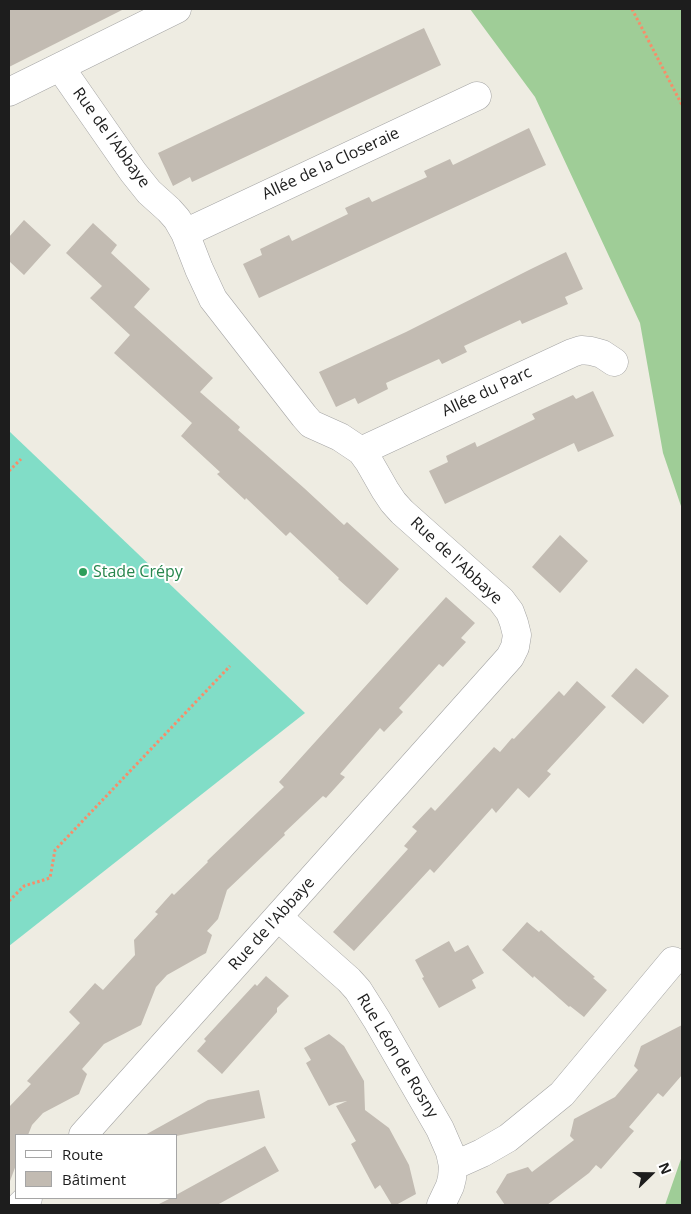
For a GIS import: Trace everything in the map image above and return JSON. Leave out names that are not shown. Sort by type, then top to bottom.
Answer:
[{"type":"street","points":[[9,92],[177,9]]},
{"type":"street","name":"Rue de l'Abbaye","points":[[60,67],[132,172],[149,192],[173,214],[185,233],[199,270],[213,299],[304,416],[311,424],[340,437],[361,451],[393,502],[402,512],[501,600],[510,612],[517,635],[515,647],[510,657],[84,1134]]},
{"type":"street","name":"Allée de la Closeraie","points":[[185,233],[477,96]]},
{"type":"street","name":"Allée du Parc","points":[[361,451],[572,353],[581,350],[592,351],[602,354],[614,362]]},
{"type":"street","name":"Rue Léon de Rosny","points":[[278,917],[349,980],[367,1002],[440,1129],[450,1152],[453,1166]]},
{"type":"street","points":[[441,1205],[450,1186],[453,1166],[482,1153],[508,1138],[562,1094],[673,961]]},
{"type":"path","points":[[632,9],[682,105]]},
{"type":"path","points":[[9,471],[21,459]]},
{"type":"path","points":[[9,901],[24,886],[50,878],[55,850],[230,666]]},
{"type":"green space","points":[[470,9],[682,9],[682,509],[663,453],[640,323],[535,97]]},
{"type":"green space","points":[[682,1156],[682,1205],[665,1205]]},
{"type":"shaded area","name":"Stade Crépy","points":[[9,431],[305,713],[9,946]]},
{"type":"building","points":[[9,9],[124,9],[9,67]]},
{"type":"building","points":[[424,28],[441,65],[192,182],[190,177],[173,186],[158,153]]},
{"type":"building","points":[[529,128],[546,165],[259,298],[243,264],[262,255],[260,249],[289,235],[292,241],[348,214],[345,208],[369,197],[372,202],[427,177],[424,171],[450,159],[453,165]]},
{"type":"building","points":[[24,220],[51,245],[24,275],[9,261],[9,237]]},
{"type":"building","points":[[93,223],[117,245],[111,253],[150,289],[134,307],[213,378],[200,392],[240,427],[238,430],[344,525],[347,522],[399,569],[367,605],[290,532],[286,536],[246,498],[245,500],[217,474],[220,472],[181,436],[192,423],[114,353],[130,335],[90,298],[102,286],[66,253]]},
{"type":"building","points":[[566,252],[583,289],[565,297],[568,304],[522,324],[520,320],[464,346],[467,352],[442,364],[439,359],[386,383],[388,389],[358,404],[355,398],[336,407],[319,372],[406,332]]},
{"type":"building","points":[[593,391],[614,436],[578,452],[574,443],[445,504],[429,471],[448,462],[446,456],[475,442],[477,447],[535,419],[532,414],[573,395],[576,399]]},
{"type":"building","points":[[560,535],[588,561],[560,593],[532,567]]},
{"type":"building","points":[[446,597],[475,623],[461,638],[466,642],[443,667],[439,664],[399,708],[403,712],[384,732],[380,728],[340,774],[345,777],[326,798],[323,796],[227,890],[218,919],[207,931],[212,935],[206,953],[167,975],[156,987],[141,1025],[104,1044],[82,1069],[87,1074],[79,1094],[43,1113],[32,1125],[28,1134],[15,1134],[15,1168],[9,1181],[9,1107],[31,1084],[27,1081],[80,1023],[69,1012],[95,983],[103,990],[135,955],[134,940],[158,914],[155,912],[172,893],[174,895],[284,787],[279,782]]},
{"type":"building","points":[[636,668],[669,696],[643,724],[611,696]]},
{"type":"building","points":[[577,681],[606,707],[547,771],[551,774],[529,798],[518,788],[496,813],[492,808],[434,873],[430,869],[354,951],[333,932],[408,849],[404,846],[417,831],[412,827],[431,807],[435,811],[494,747],[500,752],[559,691],[564,696]]},
{"type":"building","points":[[527,922],[539,932],[541,930],[595,977],[593,978],[607,990],[584,1017],[569,1007],[534,976],[533,978],[502,950]]},
{"type":"building","points":[[449,941],[455,952],[468,945],[484,973],[472,980],[476,988],[439,1008],[422,978],[424,977],[415,960]]},
{"type":"building","points":[[266,976],[289,996],[222,1074],[197,1051],[206,1041],[204,1039],[255,984],[257,986]]},
{"type":"building","points":[[682,1025],[682,1075],[663,1097],[658,1093],[629,1127],[634,1131],[601,1169],[596,1165],[589,1173],[547,1205],[505,1205],[496,1192],[507,1174],[528,1167],[532,1172],[574,1140],[570,1136],[574,1119],[615,1097],[638,1070],[634,1066],[641,1046]]},
{"type":"building","points":[[329,1034],[344,1046],[364,1081],[365,1110],[389,1128],[409,1165],[416,1194],[396,1205],[392,1205],[380,1185],[375,1189],[351,1144],[356,1141],[336,1106],[347,1101],[329,1106],[306,1063],[311,1060],[304,1048]]},
{"type":"building","points":[[259,1090],[265,1118],[178,1136],[178,1134],[147,1134],[208,1100]]},
{"type":"building","points":[[265,1146],[279,1171],[217,1205],[157,1205],[169,1199],[178,1199],[178,1194]]},
{"type":"place","name":"Stade Crépy","points":[[83,572]]}]
